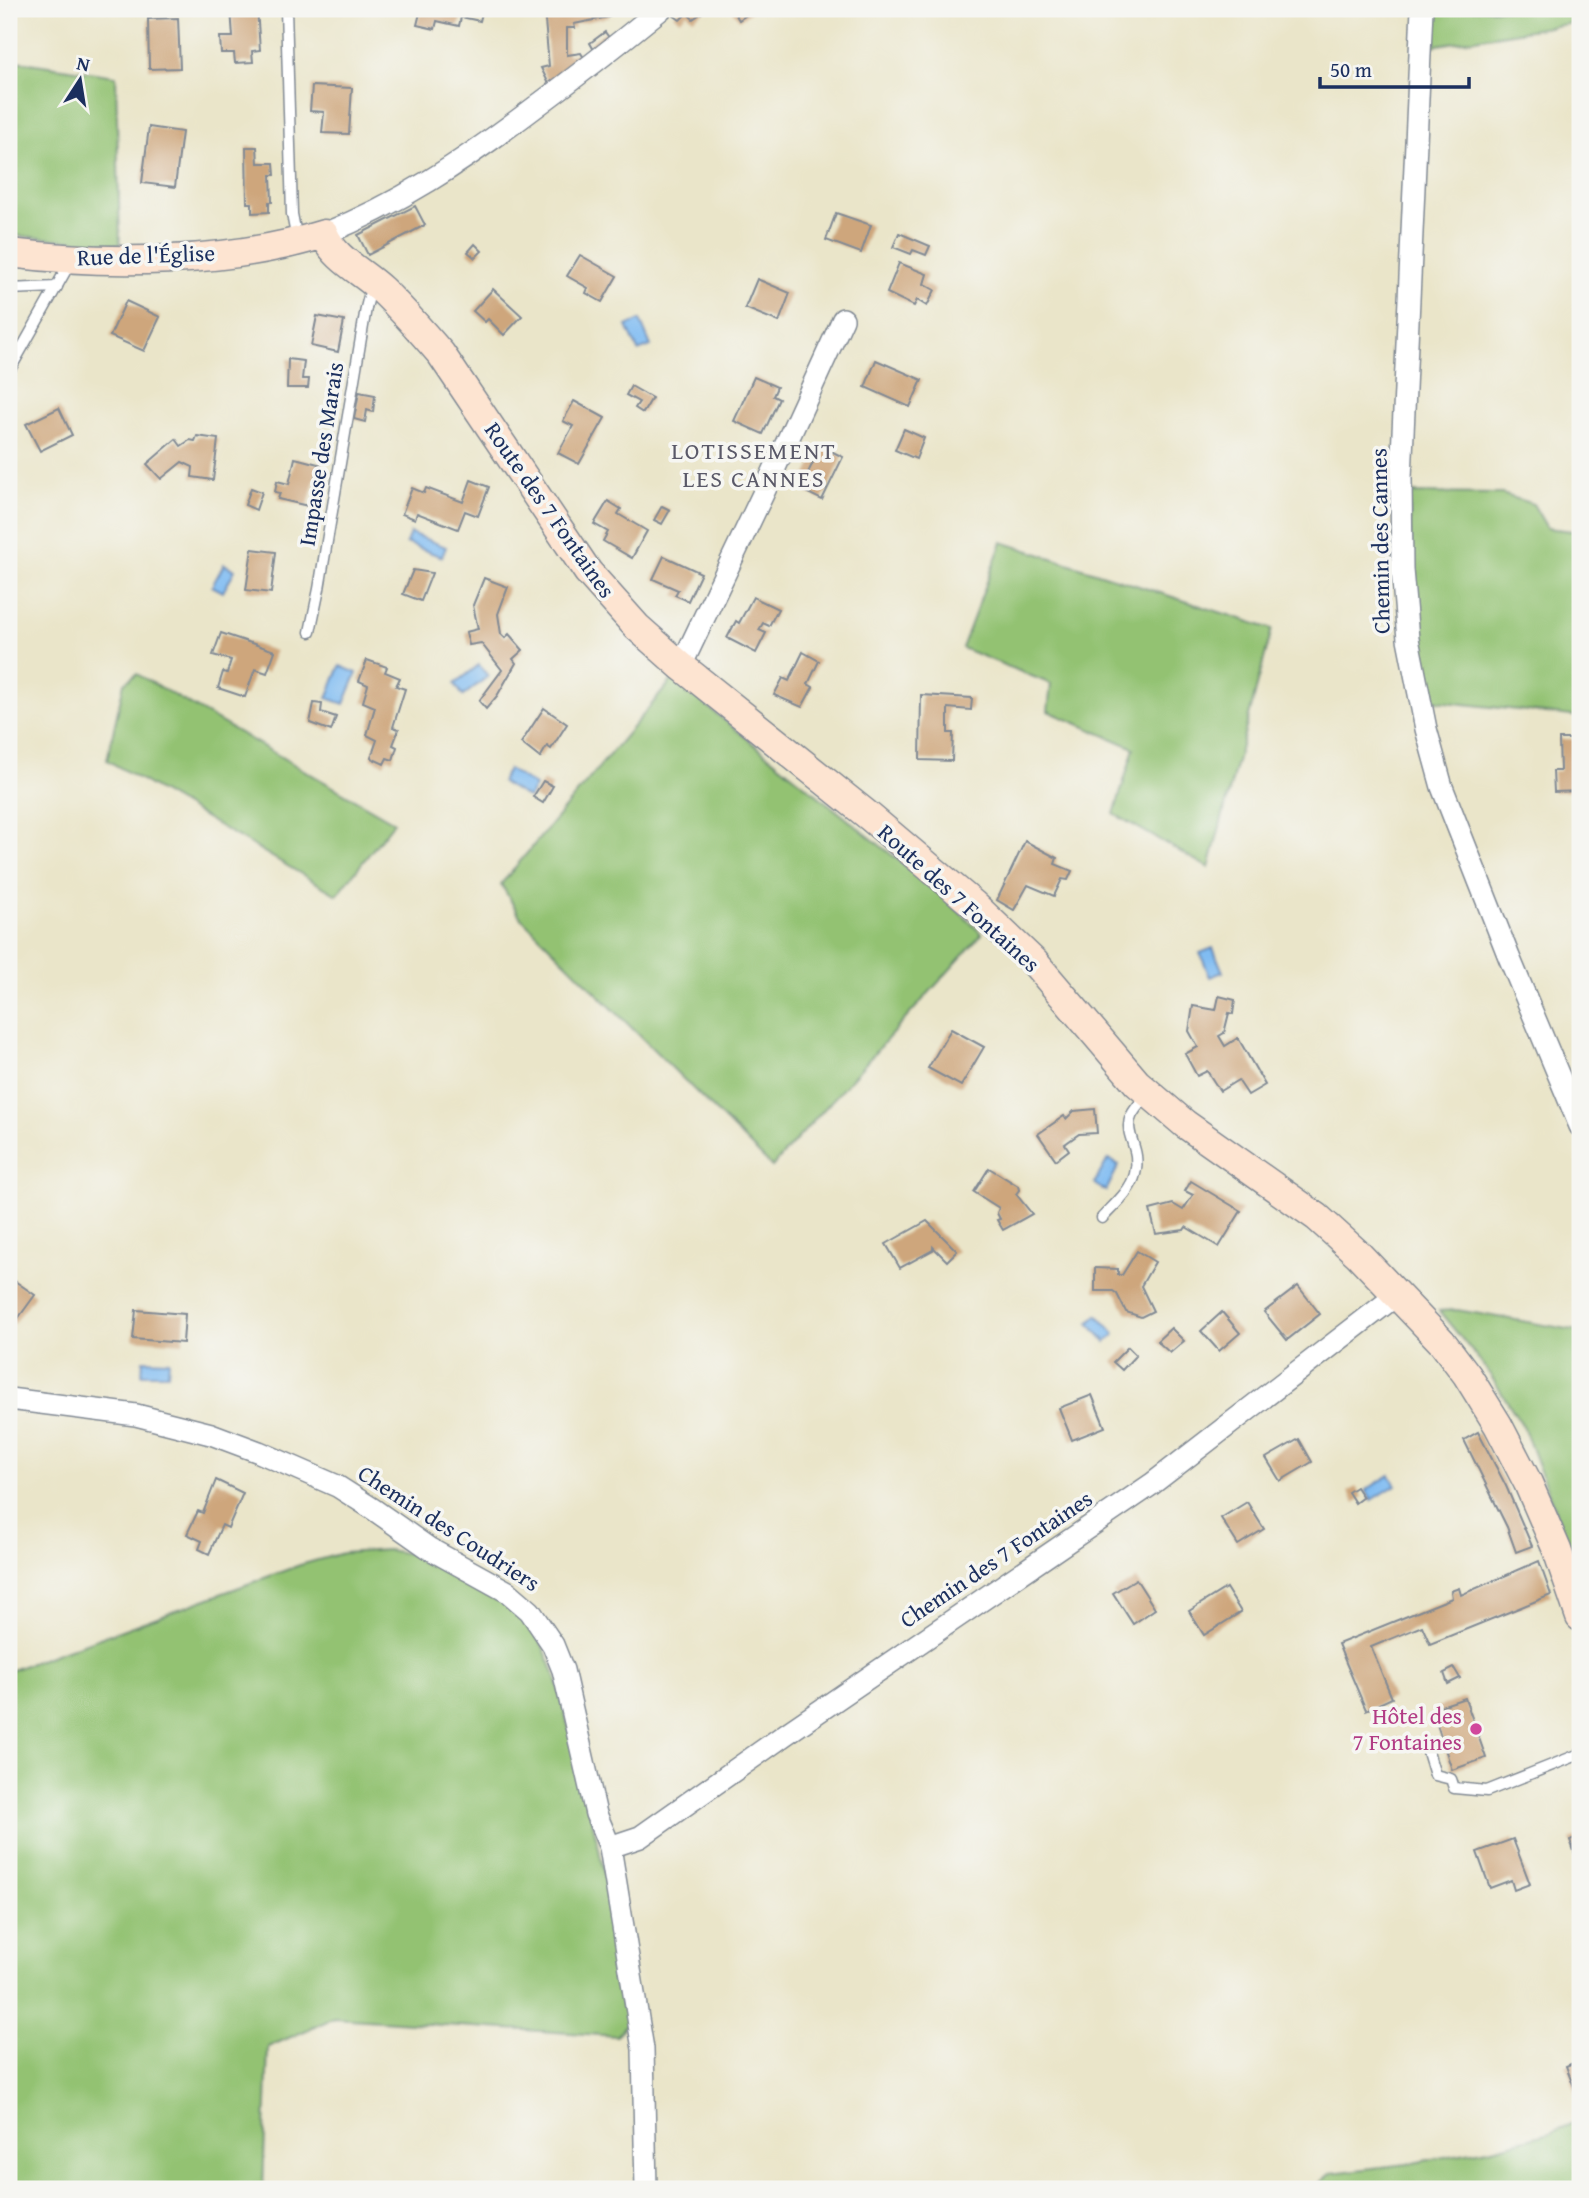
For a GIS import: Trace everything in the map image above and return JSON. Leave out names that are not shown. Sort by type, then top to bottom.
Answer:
[{"type":"street","points":[[311,237],[358,220],[461,163],[602,58],[661,9]]},
{"type":"street","name":"Chemin des Cannes","points":[[1422,9],[1401,478],[1402,570],[1408,639],[1426,729],[1442,787],[1499,934],[1580,1126]]},
{"type":"street","name":"Rue de l'Église","points":[[9,253],[178,259],[311,237]]},
{"type":"street","name":"Route des 7 Fontaines","points":[[311,237],[328,243],[339,256],[373,282],[416,324],[441,354],[588,572],[637,627],[681,666],[870,817],[973,904],[1034,963],[1150,1095],[1185,1124],[1317,1217],[1398,1294],[1448,1350],[1498,1425],[1528,1483],[1557,1550],[1580,1617]]},
{"type":"street","points":[[681,666],[843,319]]},
{"type":"street","name":"Chemin des 7 Fontaines","points":[[610,1847],[640,1837],[1152,1484],[1398,1294]]},
{"type":"street","name":"Chemin des Coudriers","points":[[9,1399],[136,1415],[211,1434],[260,1452],[337,1486],[429,1549],[508,1592],[530,1611],[553,1644],[563,1670],[596,1814],[610,1847],[643,2049],[646,2189]]},
{"type":"lane","points":[[286,9],[292,214],[311,237]]},
{"type":"lane","points":[[9,371],[73,257]]},
{"type":"lane","name":"Impasse des Marais","points":[[310,632],[366,308],[373,282]]},
{"type":"lane","points":[[9,289],[57,287]]},
{"type":"lane","points":[[1102,1218],[1133,1180],[1136,1160],[1128,1123],[1137,1105],[1150,1095]]},
{"type":"lane","points":[[1429,1752],[1435,1775],[1451,1779],[1454,1788],[1487,1791],[1580,1754]]},
{"type":"green space","points":[[1433,9],[1580,9],[1580,22],[1431,46]]},
{"type":"green space","points":[[9,60],[116,76],[120,245],[9,235]]},
{"type":"green space","points":[[1409,493],[1502,494],[1533,504],[1547,528],[1580,532],[1580,717],[1428,700],[1413,638]]},
{"type":"green space","points":[[1002,542],[1272,629],[1209,868],[1114,814],[1134,748],[1048,711],[1051,684],[962,648]]},
{"type":"green space","points":[[137,674],[394,822],[337,895],[107,760],[124,683]]},
{"type":"green space","points":[[673,679],[943,896],[982,934],[772,1167],[521,918],[501,884]]},
{"type":"green space","points":[[1457,1310],[1580,1331],[1580,1577],[1523,1426],[1485,1367],[1439,1311]]},
{"type":"green space","points":[[387,1550],[417,1555],[447,1566],[507,1604],[526,1621],[542,1644],[556,1677],[598,1844],[615,1926],[628,2021],[617,2036],[334,2018],[268,2047],[263,2189],[9,2189],[9,1671],[300,1565],[343,1553]]},
{"type":"green space","points":[[1580,2120],[1580,2189],[1312,2189],[1331,2173],[1407,2164],[1488,2149],[1550,2133]]},
{"type":"water","points":[[640,320],[651,346],[638,351],[627,326]]},
{"type":"water","points":[[410,533],[446,547],[442,557],[406,543]]},
{"type":"water","points":[[224,564],[235,570],[223,592],[212,586]]},
{"type":"water","points":[[479,665],[488,676],[463,696],[455,684]]},
{"type":"water","points":[[340,666],[357,673],[344,704],[327,698]]},
{"type":"water","points":[[508,769],[535,786],[528,798],[501,782]]},
{"type":"water","points":[[1213,948],[1223,972],[1210,977],[1200,953]]},
{"type":"water","points":[[1108,1159],[1119,1165],[1106,1191],[1094,1184]]},
{"type":"water","points":[[1097,1315],[1115,1334],[1106,1342],[1089,1323]]},
{"type":"water","points":[[143,1360],[169,1361],[168,1374],[142,1374]]},
{"type":"water","points":[[1390,1475],[1396,1485],[1372,1500],[1366,1490]]},
{"type":"building","points":[[231,9],[257,9],[260,50],[252,51],[253,62],[235,63],[234,53],[221,53],[220,37],[233,37]]},
{"type":"building","points":[[421,9],[483,9],[480,21],[461,17],[459,26],[437,21],[435,29],[417,25]]},
{"type":"building","points":[[544,9],[607,9],[609,17],[567,28],[567,55],[581,53],[584,58],[549,84],[541,68],[549,66]]},
{"type":"building","points":[[681,9],[707,9],[693,19],[687,13],[680,20],[673,15]]},
{"type":"building","points":[[732,9],[755,9],[739,20]]},
{"type":"building","points":[[178,18],[180,68],[149,69],[148,19]]},
{"type":"building","points":[[605,32],[610,39],[594,50],[590,43]]},
{"type":"building","points":[[312,86],[352,88],[349,134],[322,133],[324,112],[310,111]]},
{"type":"building","points":[[149,127],[182,132],[175,187],[142,183]]},
{"type":"building","points":[[246,147],[257,147],[258,163],[274,163],[275,175],[271,175],[272,202],[269,202],[269,212],[252,213],[252,203],[247,203]]},
{"type":"building","points":[[415,206],[425,225],[368,255],[358,235]]},
{"type":"building","points":[[836,213],[871,225],[861,253],[826,240]]},
{"type":"building","points":[[899,233],[930,246],[926,255],[913,250],[911,254],[893,247]]},
{"type":"building","points":[[475,244],[482,251],[475,258],[468,252]]},
{"type":"building","points":[[580,255],[617,276],[602,302],[586,293],[588,288],[567,276]]},
{"type":"building","points":[[899,263],[927,274],[924,284],[935,290],[927,306],[917,300],[914,306],[887,293]]},
{"type":"building","points":[[757,279],[790,293],[779,322],[745,308]]},
{"type":"building","points":[[493,289],[522,316],[504,335],[488,319],[485,322],[473,311]]},
{"type":"building","points":[[126,301],[160,317],[144,351],[110,336]]},
{"type":"building","points":[[317,316],[344,321],[338,352],[311,346]]},
{"type":"building","points":[[288,359],[304,361],[302,379],[309,379],[308,388],[287,388]]},
{"type":"building","points":[[876,360],[922,380],[910,407],[865,387]]},
{"type":"building","points":[[754,377],[777,387],[773,396],[779,399],[763,434],[734,421]]},
{"type":"building","points":[[631,386],[652,398],[643,413],[635,408],[639,402],[626,395]]},
{"type":"building","points":[[359,392],[375,395],[373,412],[367,410],[365,422],[354,419]]},
{"type":"building","points":[[574,401],[605,418],[579,464],[558,453],[573,426],[563,421]]},
{"type":"building","points":[[59,408],[72,435],[40,451],[26,424]]},
{"type":"building","points":[[904,429],[924,438],[916,459],[895,450]]},
{"type":"building","points":[[197,436],[218,439],[213,480],[192,477],[193,467],[182,462],[161,479],[147,464],[176,439],[181,446],[190,440],[195,441]]},
{"type":"building","points":[[821,446],[843,457],[822,500],[800,489]]},
{"type":"building","points":[[295,458],[322,465],[320,474],[316,474],[308,506],[278,499],[280,493],[275,492],[277,481],[289,484]]},
{"type":"building","points":[[471,480],[489,487],[478,516],[465,511],[458,529],[417,513],[415,519],[402,514],[412,488],[424,493],[426,488],[463,502]]},
{"type":"building","points":[[251,488],[262,492],[256,510],[245,505]]},
{"type":"building","points":[[608,501],[621,509],[618,514],[647,531],[632,558],[603,541],[608,532],[594,524]]},
{"type":"building","points":[[662,506],[670,510],[662,524],[654,520]]},
{"type":"building","points":[[252,549],[276,552],[271,593],[246,590]]},
{"type":"building","points":[[664,556],[701,573],[688,601],[675,595],[678,590],[653,579]]},
{"type":"building","points":[[413,570],[432,573],[421,601],[403,594]]},
{"type":"building","points":[[484,578],[508,587],[498,614],[501,634],[505,638],[509,634],[523,650],[513,659],[516,663],[497,696],[486,709],[479,701],[502,670],[481,643],[469,645],[466,632],[478,629],[473,605]]},
{"type":"building","points":[[753,597],[778,609],[769,626],[763,623],[759,630],[766,633],[756,653],[727,638],[736,621],[739,623]]},
{"type":"building","points":[[221,633],[275,651],[267,673],[255,669],[245,697],[218,688],[223,672],[227,673],[231,660],[213,655]]},
{"type":"building","points":[[803,652],[819,661],[808,684],[813,687],[802,707],[774,695],[783,678],[789,681]]},
{"type":"building","points":[[367,660],[387,667],[385,672],[400,678],[396,686],[405,689],[393,727],[399,729],[393,745],[397,747],[393,760],[387,758],[384,764],[371,758],[377,740],[367,735],[375,707],[363,702],[368,685],[359,681]]},
{"type":"building","points":[[921,695],[972,698],[971,710],[948,708],[948,733],[953,733],[952,761],[920,760]]},
{"type":"building","points":[[314,703],[322,704],[321,712],[336,717],[331,731],[310,723]]},
{"type":"building","points":[[544,708],[567,724],[551,749],[547,746],[540,758],[521,743]]},
{"type":"building","points":[[1559,739],[1580,739],[1580,791],[1554,792],[1553,771],[1560,771]]},
{"type":"building","points":[[543,781],[553,786],[543,803],[533,797]]},
{"type":"building","points":[[1025,841],[1057,858],[1055,864],[1072,871],[1068,880],[1062,879],[1054,896],[1028,885],[1014,910],[997,900]]},
{"type":"building","points":[[1219,996],[1235,1000],[1233,1014],[1229,1013],[1224,1033],[1219,1036],[1225,1046],[1238,1038],[1265,1085],[1248,1095],[1238,1080],[1220,1091],[1207,1071],[1197,1076],[1185,1054],[1198,1047],[1189,1031],[1193,1006],[1216,1010]]},
{"type":"building","points":[[951,1029],[984,1047],[961,1086],[928,1068]]},
{"type":"building","points":[[1095,1109],[1097,1133],[1079,1134],[1065,1144],[1069,1150],[1056,1160],[1038,1134],[1064,1116],[1066,1119],[1074,1111]]},
{"type":"building","points":[[989,1168],[1018,1186],[1016,1194],[1032,1214],[1003,1230],[997,1220],[1000,1219],[997,1213],[999,1208],[974,1192]]},
{"type":"building","points":[[1191,1181],[1241,1211],[1219,1247],[1186,1227],[1184,1230],[1156,1234],[1150,1210],[1173,1204],[1183,1210],[1193,1195],[1185,1191]]},
{"type":"building","points":[[927,1221],[957,1251],[947,1261],[933,1247],[933,1250],[900,1268],[886,1244]]},
{"type":"building","points":[[1137,1251],[1155,1262],[1141,1286],[1153,1311],[1141,1317],[1126,1312],[1113,1291],[1095,1291],[1095,1268],[1118,1269],[1118,1275],[1122,1275]]},
{"type":"building","points":[[9,1277],[35,1295],[14,1324],[9,1321]]},
{"type":"building","points":[[1298,1286],[1320,1314],[1287,1340],[1264,1312]]},
{"type":"building","points":[[136,1310],[185,1314],[183,1343],[133,1339]]},
{"type":"building","points":[[1222,1312],[1240,1333],[1219,1351],[1201,1331]]},
{"type":"building","points":[[1171,1328],[1184,1341],[1170,1353],[1157,1341]]},
{"type":"building","points":[[1128,1347],[1136,1355],[1122,1370],[1113,1362]]},
{"type":"building","points":[[1092,1395],[1105,1427],[1072,1440],[1059,1408]]},
{"type":"building","points":[[1478,1432],[1506,1486],[1532,1546],[1516,1552],[1507,1527],[1464,1440]]},
{"type":"building","points":[[1299,1439],[1312,1462],[1280,1481],[1266,1458]]},
{"type":"building","points":[[216,1480],[243,1493],[228,1528],[222,1525],[209,1554],[199,1549],[202,1541],[187,1534],[198,1511],[203,1513]]},
{"type":"building","points":[[1356,1487],[1363,1497],[1355,1503],[1348,1492]]},
{"type":"building","points":[[1247,1502],[1264,1529],[1238,1545],[1221,1518]]},
{"type":"building","points":[[1539,1561],[1551,1595],[1430,1644],[1422,1626],[1371,1647],[1392,1698],[1366,1710],[1338,1644],[1452,1598],[1451,1591],[1459,1588],[1461,1595]]},
{"type":"building","points":[[1136,1579],[1155,1609],[1133,1624],[1113,1593]]},
{"type":"building","points":[[1226,1588],[1241,1612],[1204,1635],[1189,1611]]},
{"type":"building","points":[[1454,1668],[1460,1678],[1448,1684],[1444,1673]]},
{"type":"building","points":[[1465,1698],[1486,1758],[1452,1770],[1432,1709]]},
{"type":"building","points":[[1580,1836],[1580,1868],[1570,1840]]},
{"type":"building","points":[[1513,1839],[1530,1884],[1514,1890],[1511,1880],[1490,1888],[1477,1852]]},
{"type":"building","points":[[1580,2060],[1580,2102],[1566,2066]]},
{"type":"place","name":"Hôtel des 7 Fontaines","points":[[1476,1729]]},
{"type":"district","name":"LOTISSEMENT LES CANNES","points":[[754,465]]}]
